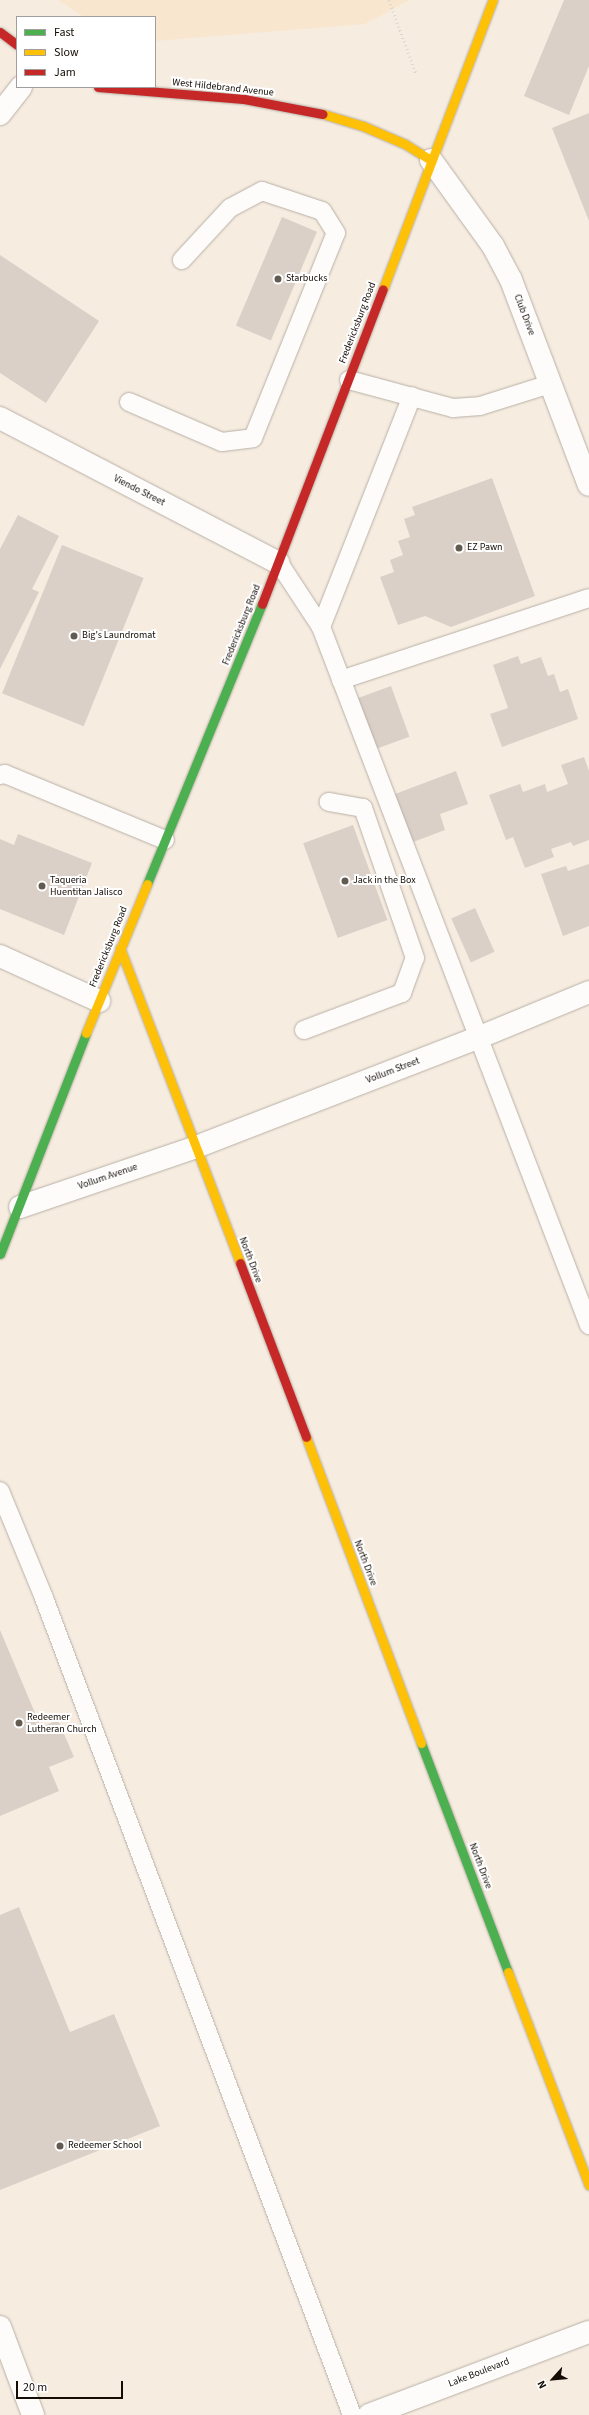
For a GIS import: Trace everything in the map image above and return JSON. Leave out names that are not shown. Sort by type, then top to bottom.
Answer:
[{"type":"main road","name":"Fredericksburg Road","points":[[0,1254],[20,1207],[120,948],[279,563],[493,0]]},
{"type":"main road","points":[[0,32],[16,44]]},
{"type":"main road","name":"West Hildebrand Avenue","points":[[110,88],[244,99],[310,110],[363,126],[405,144],[431,160]]},
{"type":"main road","name":"North Drive","points":[[120,948],[589,2185]]},
{"type":"street","points":[[0,114],[20,88]]},
{"type":"street","name":"Club Drive","points":[[431,160],[493,246],[510,280],[589,485]]},
{"type":"street","name":"Viendo Street","points":[[0,418],[279,563]]},
{"type":"street","points":[[0,956],[99,1001]]},
{"type":"street","name":"Vollum Street","points":[[196,1147],[480,1037],[589,992]]},
{"type":"street","name":"Vollum Avenue","points":[[20,1207],[196,1147]]},
{"type":"street","points":[[0,2326],[33,2415]]},
{"type":"street","name":"Lake Boulevard","points":[[369,2415],[589,2332]]},
{"type":"lane","points":[[129,402],[222,442],[253,438],[336,233],[322,212],[262,191],[230,208],[182,260]]},
{"type":"lane","points":[[349,380],[453,408],[480,406],[550,384]]},
{"type":"lane","points":[[321,627],[412,396]]},
{"type":"lane","points":[[279,563],[321,627],[480,1037],[589,1325]]},
{"type":"lane","points":[[341,680],[589,598]]},
{"type":"lane","points":[[0,776],[5,774],[165,840]]},
{"type":"lane","points":[[304,1030],[402,993],[415,958],[363,808],[329,802]]},
{"type":"lane","points":[[0,1491],[44,1598],[352,2415]]},
{"type":"path","points":[[389,0],[416,73]]},
{"type":"shaded area","points":[[58,0],[410,0],[365,24],[156,41],[156,16],[82,16]]},
{"type":"building","points":[[564,0],[589,0],[589,66],[569,115],[524,96]]},
{"type":"building","points":[[589,113],[589,221],[552,128]]},
{"type":"building","name":"Starbucks","points":[[282,217],[317,232],[271,340],[236,326]]},
{"type":"building","points":[[0,255],[99,321],[46,403],[0,373]]},
{"type":"building","name":"EZ Pawn","points":[[492,478],[535,596],[451,627],[425,616],[398,625],[380,577],[394,572],[390,560],[403,555],[398,541],[410,537],[404,519],[415,515],[412,507]]},
{"type":"building","points":[[18,515],[59,536],[32,589],[39,592],[0,669],[0,549]]},
{"type":"building","name":"Big's Laundromat","points":[[62,545],[144,578],[84,726],[2,693]]},
{"type":"building","points":[[518,656],[521,664],[541,657],[548,676],[554,674],[560,692],[568,689],[578,719],[502,747],[490,714],[508,708],[493,665]]},
{"type":"building","points":[[391,686],[409,737],[377,749],[358,698]]},
{"type":"building","points":[[584,757],[589,771],[589,840],[573,846],[571,842],[551,849],[554,857],[525,868],[513,837],[506,840],[489,795],[520,784],[523,792],[545,784],[547,792],[568,784],[561,765]]},
{"type":"building","points":[[456,771],[468,804],[440,814],[445,830],[413,842],[395,794]]},
{"type":"building","name":"Jack in the Box","points":[[353,825],[388,920],[338,938],[303,843]]},
{"type":"building","name":"Taqueria Huentitan Jalisco","points":[[18,834],[92,863],[64,935],[0,909],[0,839],[14,845]]},
{"type":"building","points":[[589,864],[589,926],[563,936],[541,874],[566,866],[568,871]]},
{"type":"building","points":[[475,908],[495,952],[471,962],[451,919]]},
{"type":"building","name":"Redeemer Lutheran Church","points":[[0,1630],[41,1727],[58,1720],[74,1757],[49,1767],[59,1791],[0,1816]]},
{"type":"building","points":[[19,1907],[70,2032],[114,2014],[160,2126],[0,2190],[0,1915]]},
{"type":"traffic: fast","points":[[147,884],[262,604]]},
{"type":"traffic: fast","points":[[0,1254],[86,1033]]},
{"type":"traffic: fast","points":[[421,1743],[508,1972]]},
{"type":"traffic: slow","points":[[383,289],[493,0]]},
{"type":"traffic: slow","points":[[323,114],[363,126],[405,144],[431,160]]},
{"type":"traffic: slow","points":[[86,1033],[147,884]]},
{"type":"traffic: slow","points":[[120,948],[240,1263]]},
{"type":"traffic: slow","points":[[306,1437],[421,1743]]},
{"type":"traffic: slow","points":[[508,1972],[589,2185]]},
{"type":"traffic: jam","points":[[0,32],[16,44]]},
{"type":"traffic: jam","points":[[110,88],[244,99],[323,114]]},
{"type":"traffic: jam","points":[[262,604],[383,289]]},
{"type":"traffic: jam","points":[[240,1263],[306,1437]]},
{"type":"place","name":"Starbucks","points":[[278,279]]},
{"type":"place","name":"EZ Pawn","points":[[459,548]]},
{"type":"place","name":"Big's Laundromat","points":[[74,636]]},
{"type":"place","name":"Jack in the Box","points":[[345,881]]},
{"type":"place","name":"Taqueria Huentitan Jalisco","points":[[42,886]]},
{"type":"place","name":"Redeemer Lutheran Church","points":[[19,1723]]},
{"type":"place","name":"Redeemer School","points":[[60,2146]]}]
